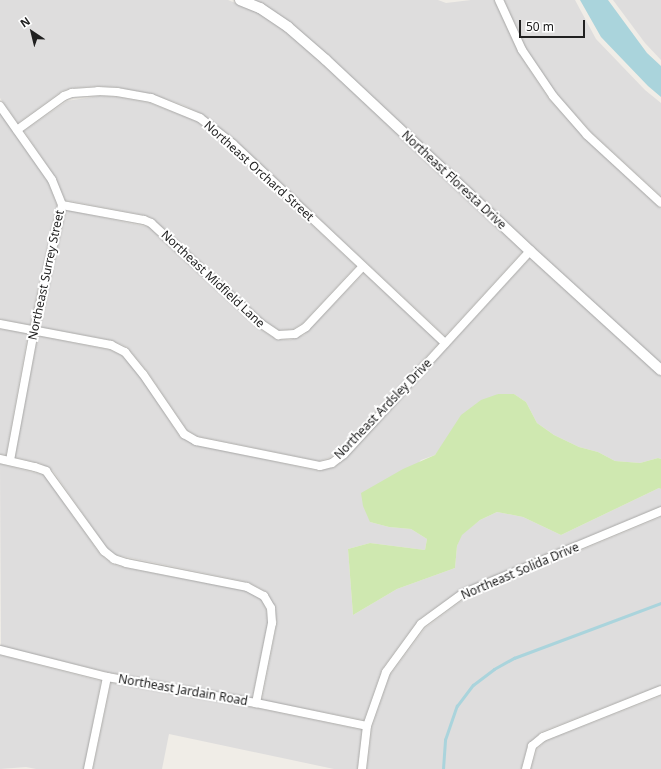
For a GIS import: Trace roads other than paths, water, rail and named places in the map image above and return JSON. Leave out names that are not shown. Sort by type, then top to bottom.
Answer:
[{"type":"street","name":"Northeast Floresta Drive","points":[[240,0],[260,8],[288,27],[326,60],[530,251],[661,370]]},
{"type":"street","points":[[499,0],[522,50],[552,96],[588,135],[661,203]]},
{"type":"street","name":"Northeast Orchard Street","points":[[17,130],[56,101],[72,93],[98,91],[130,94],[151,98],[200,118],[233,144],[445,343]]},
{"type":"street","name":"Northeast Surrey Street","points":[[0,106],[52,180],[62,205],[34,331],[10,461]]},
{"type":"street","name":"Northeast Midfield Lane","points":[[62,205],[144,220],[151,223],[260,323],[278,335],[294,334],[306,327],[363,266]]},
{"type":"street","name":"Northeast Ardsley Drive","points":[[0,324],[111,345],[126,352],[184,434],[196,440],[320,466],[332,463],[344,454],[530,251]]},
{"type":"street","points":[[0,459],[41,468],[50,475],[104,551],[114,560],[126,564],[247,587],[264,596],[271,608],[272,623],[256,703]]},
{"type":"street","name":"Northeast Solida Drive","points":[[362,769],[367,726],[386,672],[421,624],[462,594],[661,512]]},
{"type":"street","name":"Northeast Jardain Road","points":[[0,650],[107,677],[256,703],[367,726]]},
{"type":"street","points":[[88,769],[107,677]]},
{"type":"street","points":[[526,769],[532,746],[543,737],[661,690]]},
{"type":"water","points":[[580,0],[608,0],[647,53],[661,66],[661,97],[648,86],[601,37]]},
{"type":"waterway","points":[[443,769],[445,740],[457,706],[473,685],[494,669],[514,658],[661,603]]}]
